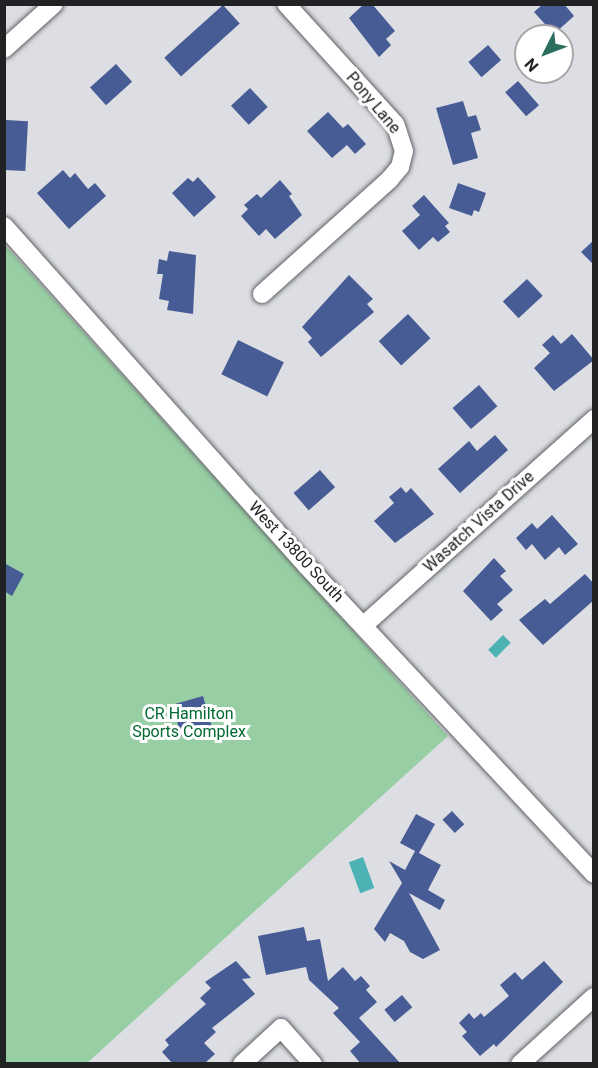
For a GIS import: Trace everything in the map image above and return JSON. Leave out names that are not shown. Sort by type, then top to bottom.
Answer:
[{"type":"street","points":[[4,49],[54,4]]},
{"type":"street","name":"Pony Lane","points":[[262,294],[395,174],[403,160],[403,141],[395,124],[286,4]]},
{"type":"street","name":"West 13800 South","points":[[4,226],[364,625],[593,871]]},
{"type":"street","name":"Wasatch Vista Drive","points":[[364,625],[594,418]]},
{"type":"street","points":[[520,1064],[594,997]]},
{"type":"street","points":[[242,1064],[281,1028],[313,1064]]},
{"type":"green space","name":"CR Hamilton Sports Complex","points":[[5,245],[448,736],[87,1063],[5,1063]]},
{"type":"water","points":[[503,635],[511,643],[496,658],[488,650]]},
{"type":"water","points":[[363,857],[374,888],[360,893],[349,862]]},
{"type":"building","points":[[364,4],[372,4],[395,31],[386,39],[391,45],[379,57],[349,18]]},
{"type":"building","points":[[543,4],[564,4],[574,16],[565,24],[545,24],[534,12]]},
{"type":"building","points":[[223,5],[240,24],[181,76],[164,58]]},
{"type":"building","points":[[488,45],[501,60],[481,77],[468,62]]},
{"type":"building","points":[[116,64],[132,82],[106,105],[90,87]]},
{"type":"building","points":[[515,84],[521,84],[539,105],[526,116],[505,92]]},
{"type":"building","points":[[250,88],[268,107],[249,125],[231,106]]},
{"type":"building","points":[[463,101],[468,117],[476,115],[481,130],[471,133],[478,158],[453,165],[436,108]]},
{"type":"building","points":[[328,112],[343,128],[348,124],[366,144],[355,154],[347,145],[332,158],[307,131]]},
{"type":"building","points":[[6,120],[28,121],[25,171],[4,170]]},
{"type":"building","points":[[63,170],[70,178],[75,173],[88,189],[95,183],[106,196],[69,229],[37,193]]},
{"type":"building","points":[[198,177],[216,197],[194,217],[172,193],[188,178],[193,182]]},
{"type":"building","points":[[280,180],[292,194],[289,196],[302,215],[275,239],[266,229],[259,236],[241,216],[248,209],[244,205],[257,194],[261,198]]},
{"type":"building","points":[[458,183],[486,193],[479,212],[474,210],[472,216],[449,208]]},
{"type":"building","points":[[424,195],[449,223],[445,226],[450,232],[438,242],[433,237],[419,250],[402,231],[420,215],[412,206]]},
{"type":"building","points":[[594,240],[594,265],[581,252]]},
{"type":"building","points":[[169,251],[196,255],[193,314],[167,310],[169,301],[159,299],[163,274],[157,274],[159,259],[167,261]]},
{"type":"building","points":[[349,275],[373,299],[367,304],[374,312],[321,357],[308,342],[312,338],[302,327]]},
{"type":"building","points":[[527,279],[543,296],[519,318],[503,302]]},
{"type":"building","points":[[408,314],[431,338],[401,365],[379,341]]},
{"type":"building","points":[[572,334],[594,360],[554,391],[534,368],[550,353],[542,345],[553,335],[561,344]]},
{"type":"building","points":[[238,340],[284,362],[267,397],[221,374]]},
{"type":"building","points":[[479,385],[497,406],[471,429],[453,408]]},
{"type":"building","points":[[495,435],[508,450],[460,493],[438,469],[469,441],[477,451]]},
{"type":"building","points":[[320,470],[335,487],[309,510],[294,493]]},
{"type":"building","points":[[401,487],[406,493],[411,488],[434,514],[395,543],[374,521],[394,503],[389,497]]},
{"type":"building","points":[[552,515],[578,544],[565,555],[559,547],[545,560],[532,544],[526,550],[516,538],[532,523],[537,529]]},
{"type":"building","points":[[494,558],[506,571],[500,576],[513,590],[497,604],[503,610],[491,621],[463,591]]},
{"type":"building","points":[[4,563],[24,574],[12,596],[4,591]]},
{"type":"building","points":[[585,574],[594,584],[594,600],[543,645],[519,620],[545,599],[550,604]]},
{"type":"building","points":[[203,696],[212,728],[181,737],[172,705]]},
{"type":"building","points":[[452,811],[464,824],[455,833],[442,820]]},
{"type":"building","points":[[416,814],[435,824],[419,853],[441,865],[428,890],[445,900],[440,910],[409,893],[440,950],[423,959],[410,952],[404,941],[390,933],[385,942],[374,929],[402,883],[389,861],[405,870],[415,851],[400,843]]},
{"type":"building","points":[[304,927],[307,941],[320,939],[328,981],[343,967],[355,981],[361,976],[370,986],[366,990],[377,1002],[359,1018],[401,1064],[361,1064],[350,1051],[360,1042],[333,1013],[339,1008],[309,980],[306,967],[266,975],[258,936]]},
{"type":"building","points":[[236,961],[251,978],[242,979],[255,994],[212,1028],[216,1032],[204,1043],[215,1054],[204,1064],[173,1064],[162,1052],[169,1045],[165,1040],[206,1004],[200,998],[211,988],[205,982]]},
{"type":"building","points":[[544,961],[563,982],[496,1047],[494,1044],[480,1056],[462,1036],[467,1032],[459,1023],[469,1013],[474,1019],[481,1013],[484,1017],[509,996],[500,985],[515,972],[522,980]]},
{"type":"building","points":[[402,995],[412,1007],[395,1022],[384,1010]]}]
